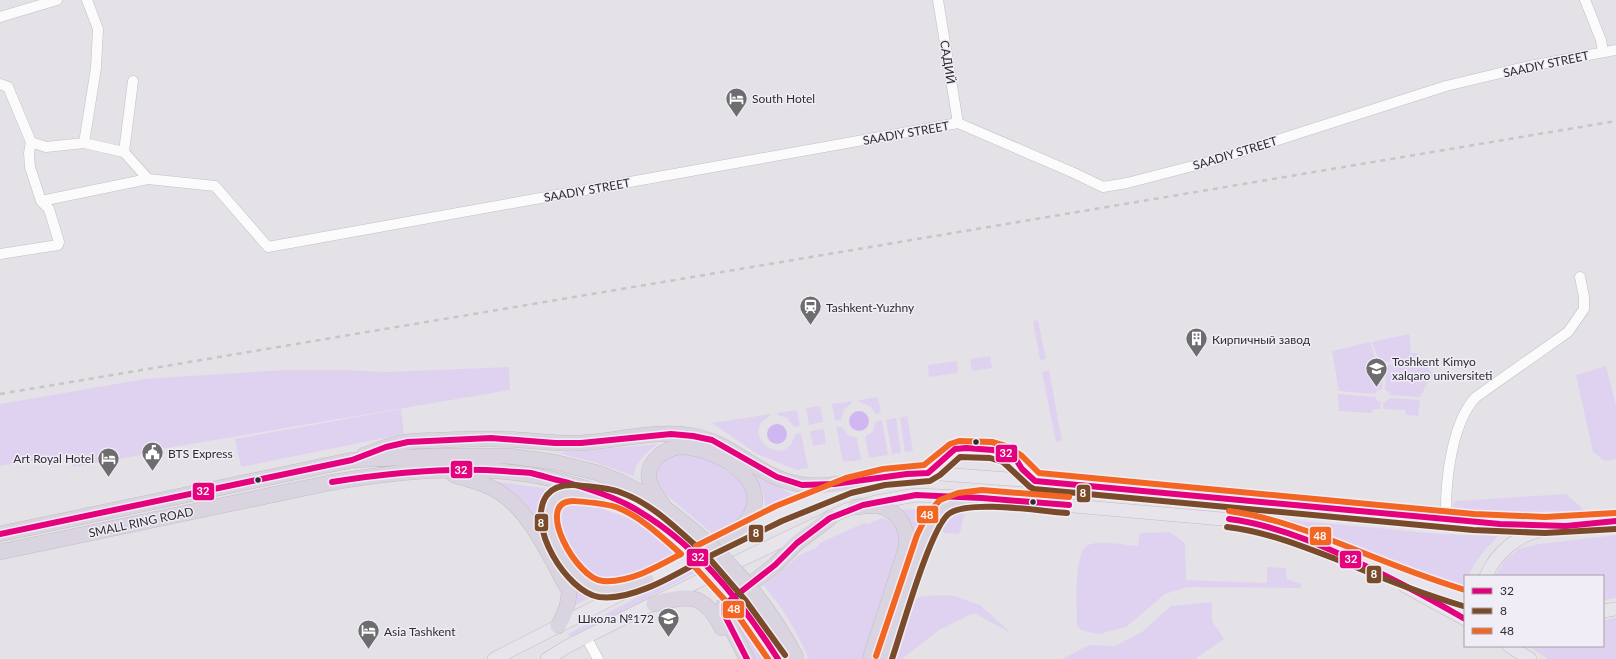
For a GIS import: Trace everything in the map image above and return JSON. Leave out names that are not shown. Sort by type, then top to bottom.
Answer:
[{"type":"highway","points":[[352,460],[386,447],[408,442],[491,438],[555,443],[580,443],[671,434],[693,436],[712,440],[736,453],[758,468],[794,483],[818,485],[866,480]]},
{"type":"highway","points":[[666,508],[653,492],[649,480],[651,467],[658,457],[664,452],[679,447],[692,448],[717,455],[728,460],[747,478],[753,486],[756,497],[752,512],[747,520],[722,541]]},
{"type":"highway","name":"SMALL RING ROAD","points":[[0,534],[146,502],[352,460],[458,455],[509,456],[554,462],[604,476],[635,488],[666,508],[707,542],[753,590],[778,625],[797,659]]},
{"type":"highway","points":[[436,470],[469,479],[497,491],[509,498],[525,516],[569,591],[569,601],[565,614],[558,626]]},
{"type":"highway","name":"SMALL RING ROAD","points":[[0,552],[351,479],[436,470],[487,470],[528,473],[586,488],[617,500],[634,508],[654,522],[695,554],[714,573],[752,621],[778,659]]},
{"type":"highway","points":[[617,500],[577,493],[562,493],[552,501],[549,508],[549,526],[569,564],[578,576],[587,584],[605,590],[624,587],[646,580]]},
{"type":"highway","points":[[884,659],[924,538],[932,522],[939,511],[945,506],[960,501],[982,498]]},
{"type":"highway","points":[[146,502],[150,520]]},
{"type":"highway","points":[[856,507],[876,505],[891,512],[900,520],[907,540],[905,551],[870,659]]},
{"type":"highway","points":[[747,659],[724,614],[724,605],[775,565],[797,543],[830,518]]},
{"type":"highway","points":[[654,604],[680,598],[700,601],[714,614],[737,659]]},
{"type":"main road","points":[[494,659],[722,541],[780,513],[866,480],[907,474],[928,473],[989,477],[1446,520],[1500,524],[1566,526]]},
{"type":"main road","points":[[547,659],[586,637],[830,518],[856,507],[916,495],[982,498],[1245,521],[1294,533],[1410,580],[1464,598]]},
{"type":"main road","points":[[1487,575],[1499,556],[1518,540],[1536,531],[1566,526],[1616,521]]},
{"type":"main road","points":[[1326,547],[1418,592],[1464,618]]},
{"type":"main road","points":[[1604,611],[1616,609]]},
{"type":"main road","points":[[1511,647],[1530,659]]},
{"type":"street","points":[[0,17],[58,0]]},
{"type":"street","points":[[84,143],[96,68],[98,29],[87,0]]},
{"type":"street","name":"САДИЙ","points":[[938,0],[958,123]]},
{"type":"street","points":[[1585,0],[1601,40],[1603,52]]},
{"type":"street","name":"SAADIY STREET","points":[[148,179],[215,186],[268,247],[958,123],[1104,187],[1127,183],[1212,162],[1446,86],[1616,50]]},
{"type":"street","points":[[124,152],[133,81]]},
{"type":"street","points":[[0,84],[8,87],[31,142],[29,152],[30,167],[41,201],[49,209],[59,242],[58,245],[0,254]]},
{"type":"street","points":[[31,142],[46,147],[84,143],[124,152],[148,179]]},
{"type":"street","points":[[41,201],[148,179]]},
{"type":"street","points":[[1446,520],[1445,497],[1449,470],[1459,425],[1467,409],[1476,397],[1568,332],[1584,309],[1584,297],[1580,277]]},
{"type":"street","points":[[586,637],[598,659]]},
{"type":"shaded area","points":[[1038,320],[1046,359],[1040,360],[1033,321]]},
{"type":"shaded area","points":[[1409,334],[1411,353],[1417,353],[1417,357],[1380,363],[1372,342]]},
{"type":"shaded area","points":[[1370,342],[1377,364],[1383,374],[1382,389],[1378,390],[1375,394],[1339,391],[1332,351]]},
{"type":"shaded area","points":[[990,356],[992,368],[972,371],[970,359]]},
{"type":"shaded area","points":[[1419,360],[1427,364],[1433,377],[1428,382],[1420,397],[1390,395],[1389,392],[1385,390],[1386,373],[1381,366]]},
{"type":"shaded area","points":[[957,361],[958,373],[929,377],[928,365]]},
{"type":"shaded area","points":[[1606,366],[1616,405],[1616,459],[1605,461],[1593,452],[1576,375]]},
{"type":"shaded area","points":[[509,367],[510,390],[143,452],[141,455],[73,467],[70,454],[0,466],[0,404],[145,379],[283,370],[348,370],[384,372]]},
{"type":"shaded area","points":[[1049,370],[1062,441],[1056,442],[1042,372]]},
{"type":"shaded area","points":[[1338,394],[1375,397],[1381,402],[1380,409],[1374,409],[1371,413],[1339,411]]},
{"type":"shaded area","points":[[878,397],[881,413],[875,414],[871,407],[859,402],[859,400]]},
{"type":"shaded area","points":[[1390,398],[1420,400],[1418,416],[1406,415],[1405,410],[1383,409],[1383,403]]},
{"type":"shaded area","points":[[852,401],[852,403],[844,410],[841,420],[835,421],[832,404]]},
{"type":"shaded area","points":[[820,406],[823,422],[809,425],[806,408]]},
{"type":"shaded area","points":[[401,409],[404,434],[241,467],[235,439]]},
{"type":"shaded area","points":[[797,410],[800,426],[794,427],[787,418],[778,415],[777,413]]},
{"type":"shaded area","points":[[859,411],[866,414],[869,421],[866,428],[859,431],[852,428],[849,421],[852,414]]},
{"type":"shaded area","points":[[770,414],[770,416],[761,424],[758,432],[761,440],[767,446],[775,450],[783,450],[790,445],[795,434],[801,433],[808,468],[797,470],[757,454],[712,423]]},
{"type":"shaded area","points":[[907,416],[913,451],[905,452],[900,418]]},
{"type":"shaded area","points":[[896,418],[901,453],[892,454],[886,420]]},
{"type":"shaded area","points":[[882,420],[888,455],[869,458],[865,437],[873,431],[876,421]]},
{"type":"shaded area","points":[[777,424],[784,427],[787,434],[784,441],[777,444],[770,441],[767,434],[770,427]]},
{"type":"shaded area","points":[[836,427],[842,427],[848,435],[857,438],[861,460],[843,462]]},
{"type":"shaded area","points":[[824,429],[826,444],[813,446],[810,431]]},
{"type":"shaded area","points":[[658,444],[639,461],[634,476],[594,462],[558,453]]},
{"type":"shaded area","points":[[690,453],[722,465],[744,482],[748,501],[744,514],[739,520],[713,534],[664,493],[658,485],[655,477],[660,463],[675,454]]},
{"type":"shaded area","points":[[747,468],[793,495],[765,507],[762,490]]},
{"type":"shaded area","points":[[492,481],[551,489],[545,496],[541,505],[541,524],[573,582],[596,594],[574,606],[521,501],[504,487]]},
{"type":"shaded area","points":[[1566,494],[1585,511],[1462,513],[1455,510],[1453,505],[1456,501]]},
{"type":"shaded area","points":[[575,499],[634,520],[648,529],[676,552],[633,575],[616,582],[602,582],[590,578],[583,574],[577,567],[565,544],[555,516],[557,507],[563,500]]},
{"type":"shaded area","points":[[934,508],[913,550],[899,510]]},
{"type":"shaded area","points":[[957,513],[964,514],[961,530],[958,534],[945,533],[940,530],[944,524]]},
{"type":"shaded area","points":[[1259,517],[1441,534],[1498,536],[1477,559],[1469,575],[1464,575],[1464,587],[1314,532]]},
{"type":"shaded area","points":[[882,518],[893,523],[901,540],[864,659],[809,659],[789,620],[763,585],[800,555],[816,548],[820,543],[864,523],[868,524]]},
{"type":"shaded area","points":[[1170,532],[1185,543],[1186,580],[1267,583],[1267,567],[1286,568],[1287,579],[1301,584],[1301,588],[1187,587],[1165,594],[1126,627],[1099,634],[1081,630],[1077,625],[1077,582],[1080,558],[1083,550],[1088,545],[1099,543],[1138,546],[1140,533]]},
{"type":"shaded area","points":[[1616,535],[1616,598],[1604,600],[1604,575],[1496,575],[1505,560],[1520,548],[1540,544]]},
{"type":"shaded area","points":[[692,568],[696,572],[637,604],[570,637],[568,634]]},
{"type":"shaded area","points":[[951,595],[980,605],[1011,633],[974,613],[939,630],[902,659],[896,659],[916,599],[922,596]]},
{"type":"shaded area","points":[[1212,602],[1212,621],[1224,639],[1195,659],[1062,659],[1089,645],[1115,646],[1142,632],[1171,606]]},
{"type":"shaded area","points":[[732,608],[768,659],[754,659],[733,622]]},
{"type":"shaded area","points":[[1616,618],[1616,659],[1548,659],[1530,647],[1604,647],[1604,620]]},
{"type":"railway","points":[[0,394],[1616,121]]},
{"type":"transit line","name":"32","points":[[0,534],[352,460],[386,447],[408,442],[491,438],[555,443],[581,443],[671,434],[693,436],[712,440],[777,477],[802,485],[834,484],[907,474],[928,473],[955,449],[966,448],[993,450],[1006,453],[1017,461],[1022,469],[1035,481],[1500,524],[1566,526],[1616,521]]},
{"type":"transit line","name":"48","points":[[696,546],[776,506],[846,478],[883,469],[924,465],[950,444],[959,441],[992,442],[1009,447],[1022,456],[1039,473],[1474,514],[1545,517],[1615,513]]},
{"type":"transit line","name":"8","points":[[785,655],[746,601],[708,557],[782,521],[851,493],[885,485],[930,481],[940,475],[960,457],[990,458],[1003,462],[1034,489],[1473,530],[1545,533],[1616,529]]},
{"type":"transit line","name":"32","points":[[332,482],[439,470],[482,470],[531,473],[606,495],[621,501],[652,519],[694,553],[731,593],[778,659]]},
{"type":"transit line","name":"8","points":[[693,565],[648,588],[623,596],[599,597],[587,592],[574,583],[553,555],[545,539],[541,523],[542,508],[547,495],[559,487],[578,485],[613,490],[632,497],[652,509],[696,546]]},
{"type":"transit line","name":"48","points":[[876,656],[917,535],[928,513],[940,500],[958,493],[982,490],[1069,497]]},
{"type":"transit line","name":"32","points":[[747,659],[724,614],[724,605],[775,565],[797,543],[830,518],[863,505],[916,495],[982,498],[1069,505]]},
{"type":"transit line","name":"48","points":[[573,501],[606,505],[625,511],[650,528],[681,554],[644,573],[623,579],[603,581],[593,577],[582,568],[572,555],[563,541],[558,526],[557,513],[562,504],[573,501]]},
{"type":"transit line","name":"8","points":[[892,659],[909,604],[926,557],[942,521],[950,513],[960,509],[973,507],[1007,507],[1067,513]]},
{"type":"transit line","name":"48","points":[[1229,511],[1261,517],[1321,536],[1407,570],[1464,590]]},
{"type":"transit line","name":"32","points":[[1229,519],[1249,522],[1286,532],[1322,546],[1358,562],[1432,600],[1464,618]]},
{"type":"transit line","name":"8","points":[[1227,527],[1243,529],[1288,541],[1404,586],[1463,606]]},
{"type":"transit line","name":"48","points":[[693,565],[734,610],[768,659]]},
{"type":"place","name":"South Hotel","points":[[737,118]]},
{"type":"place","name":"Tashkent-Yuzhny","points":[[810,326]]},
{"type":"place","name":"Кирпичный завод","points":[[1197,358]]},
{"type":"place","name":"Toshkent Kimyo xalqaro universiteti","points":[[1376,388]]},
{"type":"place","name":"BTS Express","points":[[152,472]]},
{"type":"place","name":"Art Royal Hotel","points":[[109,478]]},
{"type":"place","name":"Школа №172","points":[[669,638]]},
{"type":"place","name":"Asia Tashkent","points":[[369,650]]}]
